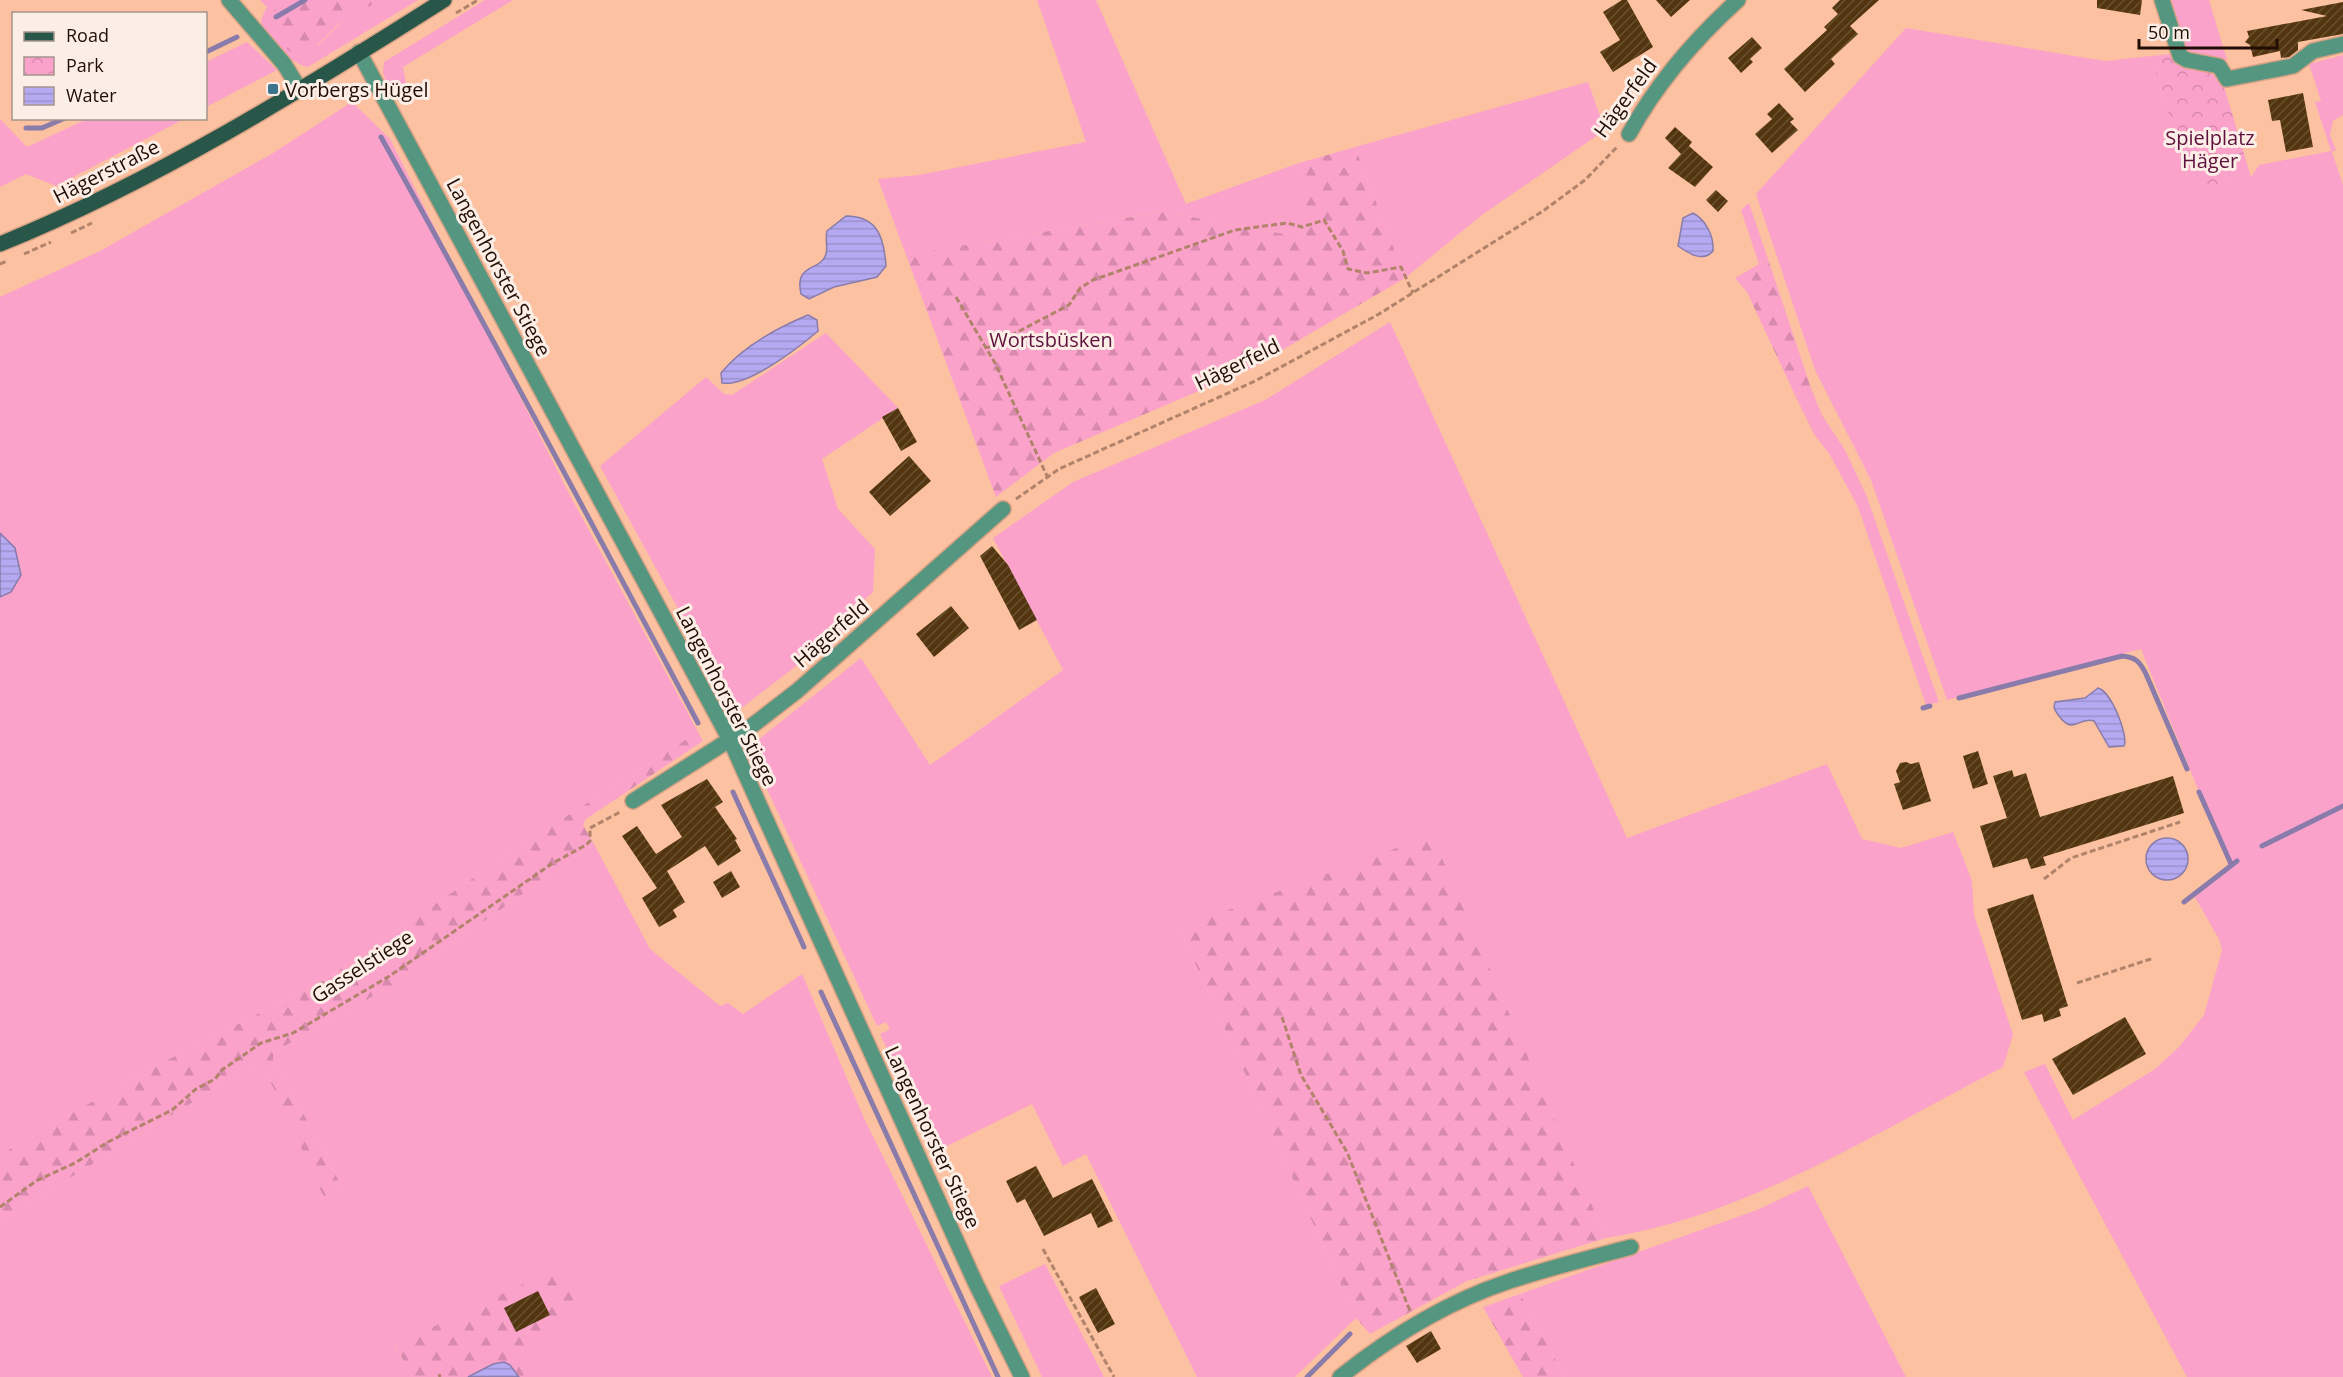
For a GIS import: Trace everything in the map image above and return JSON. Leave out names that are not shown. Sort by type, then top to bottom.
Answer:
[{"type":"main road","name":"Hägerstraße","points":[[0,244],[106,196],[299,88],[444,0]]},
{"type":"street","points":[[229,0],[284,64],[299,88]]},
{"type":"street","name":"Hägerfeld","points":[[1629,134],[1642,111],[1674,66],[1696,40],[1738,0]]},
{"type":"street","points":[[2162,0],[2180,56],[2187,60],[2219,66],[2227,79],[2293,66],[2313,51],[2343,44]]},
{"type":"street","name":"Langenhorster Stiege","points":[[359,52],[729,740],[975,1282],[1022,1377]]},
{"type":"street","name":"Hägerfeld","points":[[729,740],[797,691],[845,651],[1003,509]]},
{"type":"street","points":[[633,801],[729,740]]},
{"type":"street","points":[[1340,1377],[1416,1326],[1450,1307],[1505,1282],[1631,1247]]},
{"type":"path","name":"Hägerfeld","points":[[1003,509],[1047,476],[1255,381],[1380,314],[1543,211],[1585,180],[1629,134]]},
{"type":"path","points":[[987,348],[1070,305],[1080,288],[1093,280],[1235,230],[1287,223],[1302,227],[1319,220],[1328,223],[1348,268],[1367,273],[1401,267],[1413,293]]},
{"type":"path","points":[[956,297],[987,348],[1047,476]]},
{"type":"path","name":"Gasselstiege","points":[[0,1207],[36,1181],[75,1163],[108,1142],[172,1110],[196,1089],[209,1083],[222,1070],[261,1044],[293,1033],[388,977],[553,863],[586,845],[590,841],[590,828],[613,817],[633,801]]},
{"type":"path","points":[[2044,879],[2071,858],[2180,822]]},
{"type":"path","points":[[2077,983],[2154,958]]},
{"type":"path","points":[[1282,1017],[1301,1075],[1347,1152],[1416,1326]]},
{"type":"path","points":[[1043,1248],[1114,1377]]},
{"type":"green space","points":[[260,0],[291,0],[271,12],[318,46],[345,19],[381,0],[418,0],[308,67],[288,57],[269,38],[262,24],[267,7]]},
{"type":"green space","points":[[291,0],[381,0],[343,21],[306,53],[298,54],[289,51],[280,42],[273,31],[270,20],[271,12]]},
{"type":"green space","points":[[485,0],[513,0],[403,67],[406,83],[389,90],[383,73],[384,62]]},
{"type":"green space","points":[[1037,0],[1096,0],[1186,204],[1296,164],[1305,238],[1181,215],[1168,217],[1166,211],[906,255],[878,179],[919,175],[1086,142]]},
{"type":"green space","points":[[2167,0],[2209,0],[2227,60],[2184,54]]},
{"type":"green space","points":[[1906,28],[2105,61],[2151,56],[2191,190],[2251,177],[2259,165],[2331,151],[2315,102],[2321,101],[2309,64],[2343,55],[2343,115],[2333,121],[2330,135],[2336,150],[2332,152],[2343,185],[2343,1377],[2187,1377],[2024,1072],[2045,1064],[2073,1120],[2155,1069],[2179,1047],[2204,1015],[2222,950],[2219,939],[2193,894],[2230,868],[2141,649],[1947,700],[1871,480],[1815,370],[1756,194]]},
{"type":"green space","points":[[247,42],[277,70],[207,106],[207,62]]},
{"type":"green space","name":"Spielplatz Häger","points":[[2172,54],[2175,63],[2205,68],[2223,83],[2251,177],[2191,190],[2151,56]]},
{"type":"green space","points":[[1588,82],[1605,130],[1482,215],[1405,278],[1355,147]]},
{"type":"green space","points":[[352,102],[390,139],[567,490],[698,732],[517,848],[326,979],[140,1074],[0,1155],[0,297],[100,251],[273,153]]},
{"type":"green space","points":[[0,119],[27,147],[85,120],[182,120],[56,186],[26,174],[0,187]]},
{"type":"green space","name":"Wortsbüsken","points":[[1355,147],[1405,278],[1250,369],[1054,453],[996,497],[906,255],[1167,211],[1168,217],[1181,215],[1305,238],[1296,164]]},
{"type":"green space","points":[[1749,203],[1768,259],[1759,264],[1741,210]]},
{"type":"green space","points":[[1768,259],[1811,388],[1801,394],[1794,393],[1747,292],[1735,278]]},
{"type":"green space","points":[[1390,322],[1627,838],[1827,764],[1862,839],[1901,848],[1953,832],[1972,881],[1974,915],[2013,1035],[2003,1067],[1810,1169],[1710,1211],[1658,1227],[1606,1238],[1432,836],[1179,928],[1356,1318],[1295,1377],[1197,1377],[1086,1154],[1063,1166],[1032,1104],[935,1152],[880,1034],[890,1029],[886,1022],[877,1026],[748,748],[861,658],[930,765],[1063,670],[993,538],[1073,482],[1265,400]]},
{"type":"green space","points":[[826,333],[898,408],[822,459],[838,509],[875,549],[873,592],[860,604],[864,614],[735,713],[600,466],[706,377],[724,394],[732,395]]},
{"type":"green space","points":[[1811,388],[1822,415],[1845,450],[1867,497],[1939,702],[1926,705],[1858,507],[1830,455],[1814,434],[1794,393],[1801,394]]},
{"type":"green space","points":[[698,732],[703,741],[586,819],[583,825],[594,844],[393,985],[274,1052],[273,1059],[330,1162],[346,1197],[329,1208],[265,1070],[258,1062],[0,1221],[0,1155],[140,1074],[326,979],[517,848]]},
{"type":"green space","points":[[1432,835],[1606,1238],[1467,1281],[1370,1334],[1356,1318],[1179,928]]},
{"type":"green space","points":[[594,844],[650,949],[720,1006],[728,1003],[743,1014],[802,974],[864,1118],[992,1377],[537,1377],[524,1346],[576,1307],[414,1337],[395,1346],[412,1377],[0,1377],[0,1221],[258,1062],[265,1070],[329,1207],[346,1197],[330,1162],[273,1059],[274,1052],[393,985]]},
{"type":"green space","points":[[1808,1186],[1906,1377],[1565,1377],[1520,1294],[1757,1210]]},
{"type":"green space","points":[[1045,1264],[1104,1377],[1042,1377],[999,1286]]},
{"type":"green space","points":[[561,1266],[576,1307],[525,1346],[537,1377],[519,1377],[517,1373],[493,1364],[468,1377],[412,1377],[395,1345]]},
{"type":"green space","points":[[1520,1294],[1565,1377],[1523,1377],[1483,1307]]},
{"type":"water","points":[[1693,213],[1708,229],[1713,251],[1709,255],[1696,256],[1678,246],[1683,218]]},
{"type":"water","points":[[846,216],[865,220],[877,230],[883,246],[886,266],[877,277],[834,287],[809,299],[801,294],[801,277],[823,260],[827,251],[827,231]]},
{"type":"water","points":[[808,315],[817,320],[818,331],[786,356],[759,373],[733,383],[722,383],[721,373],[749,347],[772,332]]},
{"type":"water","points":[[0,533],[15,548],[21,575],[11,592],[0,597]]},
{"type":"water","points":[[2098,688],[2108,697],[2118,714],[2124,733],[2124,746],[2109,747],[2094,721],[2069,725],[2055,709],[2055,702],[2085,698]]},
{"type":"water","points":[[2167,838],[2175,839],[2182,844],[2187,851],[2187,867],[2182,874],[2175,879],[2167,880],[2159,879],[2152,874],[2147,867],[2146,859],[2147,851],[2152,844],[2159,839]]},
{"type":"water","points":[[504,1362],[510,1365],[519,1377],[468,1377],[493,1364]]},
{"type":"building","points":[[1622,0],[1627,0],[1653,47],[1613,72],[1600,52],[1620,40],[1603,12]]},
{"type":"building","points":[[1656,0],[1690,0],[1671,17]]},
{"type":"building","points":[[1840,0],[1879,0],[1850,26],[1858,34],[1831,59],[1835,64],[1805,92],[1784,69],[1827,30],[1824,27],[1838,14],[1832,8]]},
{"type":"building","points":[[2097,0],[2142,0],[2140,15],[2097,8]]},
{"type":"building","points":[[2343,2],[2343,34],[2298,42],[2298,50],[2289,57],[2281,58],[2280,51],[2253,57],[2250,45],[2245,42],[2249,37],[2247,31],[2327,16],[2301,10]]},
{"type":"building","points":[[1752,37],[1762,48],[1750,59],[1753,62],[1741,73],[1728,58]]},
{"type":"building","points":[[2303,93],[2313,147],[2286,152],[2280,120],[2272,121],[2268,100]]},
{"type":"building","points":[[1779,103],[1794,119],[1790,122],[1798,130],[1772,153],[1755,134],[1772,119],[1767,114]]},
{"type":"building","points":[[1675,127],[1692,142],[1689,146],[1713,167],[1695,187],[1668,168],[1681,154],[1665,138]]},
{"type":"building","points":[[1716,190],[1728,201],[1718,212],[1706,200]]},
{"type":"building","points":[[898,408],[917,442],[901,451],[882,417]]},
{"type":"building","points":[[909,456],[931,481],[890,516],[869,492]]},
{"type":"building","points":[[992,546],[1008,565],[1037,620],[1019,630],[980,556]]},
{"type":"building","points":[[951,606],[969,628],[934,657],[916,634]]},
{"type":"building","points":[[1978,751],[1988,784],[1973,789],[1963,756]]},
{"type":"building","points":[[1919,762],[1931,801],[1903,810],[1894,784],[1900,782],[1896,771],[1900,763],[1911,764]]},
{"type":"building","points":[[2012,770],[2014,777],[2026,773],[2040,817],[2173,776],[2184,813],[2043,857],[2046,865],[2031,869],[2027,858],[1993,868],[1980,826],[2007,818],[1993,776]]},
{"type":"building","points":[[707,779],[723,802],[715,807],[737,839],[735,840],[741,851],[718,866],[705,846],[667,871],[685,902],[673,910],[677,917],[659,927],[642,898],[657,888],[622,836],[637,826],[656,854],[682,837],[661,805]]},
{"type":"building","points":[[731,871],[740,887],[722,898],[713,882]]},
{"type":"building","points":[[2033,894],[2068,1006],[2059,1009],[2061,1016],[2044,1022],[2042,1014],[2022,1020],[1987,909]]},
{"type":"building","points":[[2125,1017],[2146,1054],[2073,1095],[2052,1059]]},
{"type":"building","points":[[1036,1166],[1053,1198],[1092,1179],[1113,1221],[1098,1228],[1091,1213],[1044,1236],[1025,1199],[1017,1203],[1006,1181]]},
{"type":"building","points":[[1096,1288],[1115,1324],[1098,1333],[1079,1297]]},
{"type":"building","points":[[538,1291],[550,1315],[516,1332],[504,1308]]},
{"type":"building","points":[[1431,1331],[1441,1349],[1417,1363],[1406,1346]]},
{"type":"waterway","points":[[276,17],[305,0]]},
{"type":"waterway","points":[[207,52],[237,37]]},
{"type":"waterway","points":[[26,128],[42,128],[60,120]]},
{"type":"waterway","points":[[381,137],[698,723]]},
{"type":"waterway","points":[[1959,698],[2122,656],[2131,658],[2139,663],[2146,674],[2187,769]]},
{"type":"waterway","points":[[1923,708],[1930,706]]},
{"type":"waterway","points":[[733,792],[804,947]]},
{"type":"waterway","points":[[2199,792],[2231,864]]},
{"type":"waterway","points":[[2262,846],[2343,806]]},
{"type":"waterway","points":[[2184,902],[2237,861]]},
{"type":"waterway","points":[[821,992],[998,1377]]},
{"type":"waterway","points":[[1307,1377],[1350,1334]]},
{"type":"place","name":"Vorbergs Hügel","points":[[273,89]]}]
